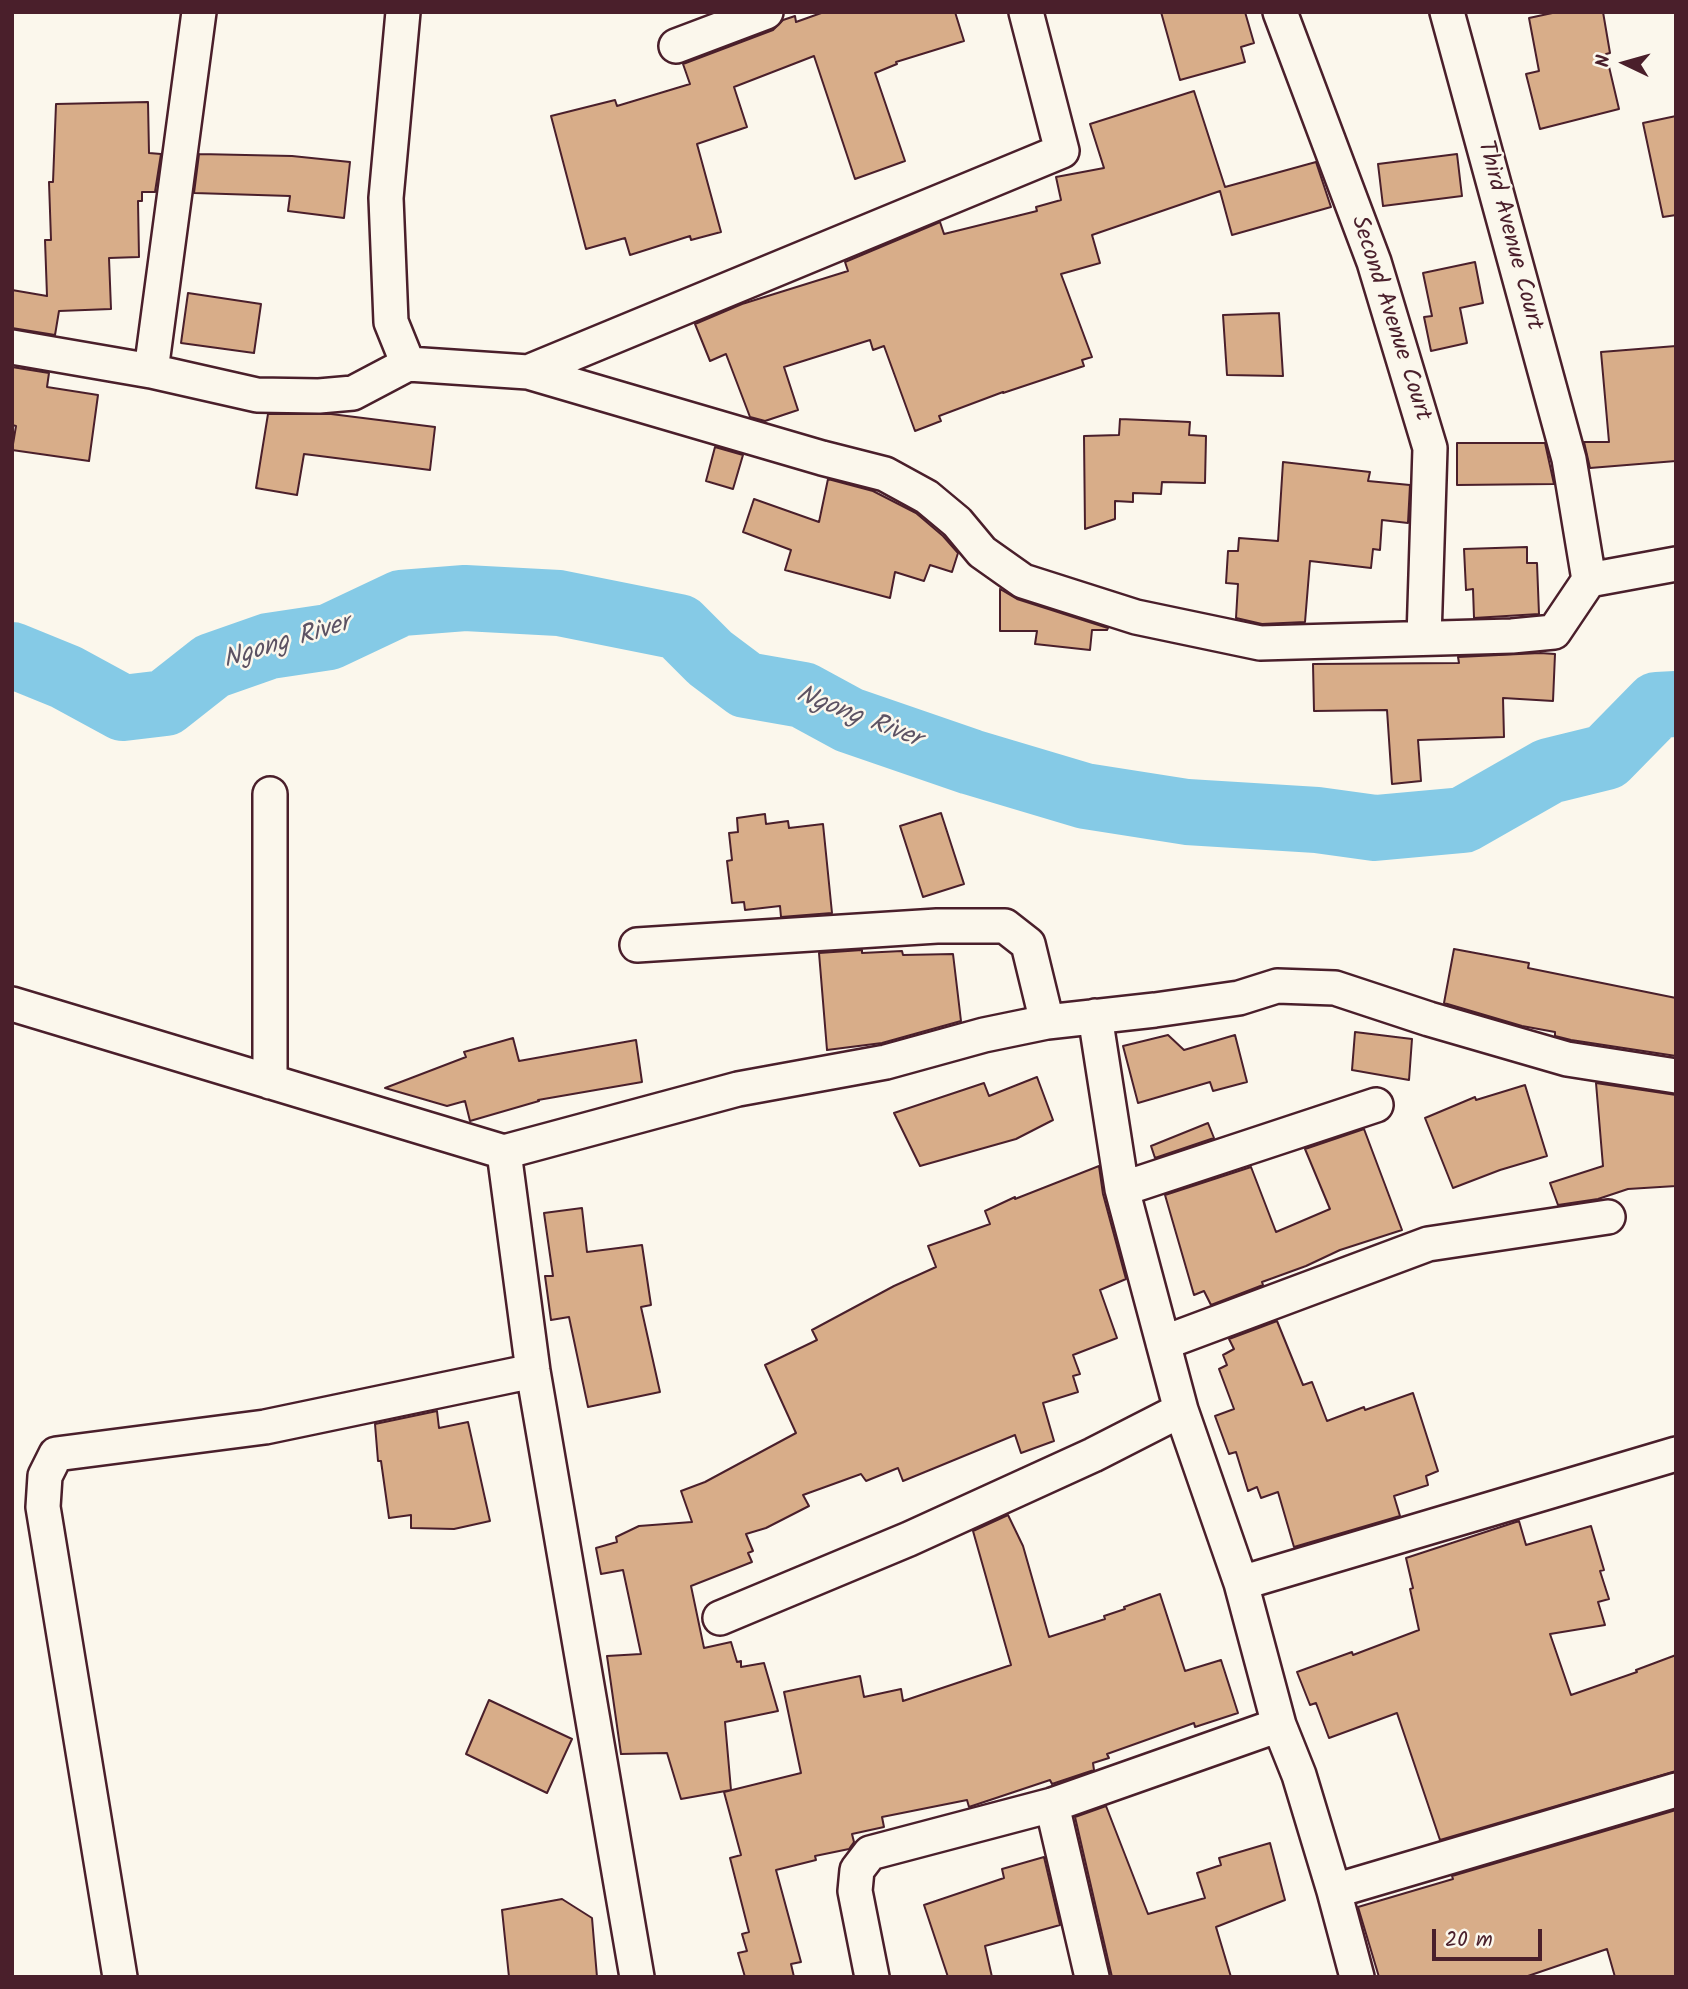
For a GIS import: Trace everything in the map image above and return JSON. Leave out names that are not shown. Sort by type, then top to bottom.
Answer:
[{"type":"street","points":[[151,371],[199,12]]},
{"type":"street","points":[[403,12],[386,198],[391,322],[408,364]]},
{"type":"street","points":[[676,46],[766,12]]},
{"type":"street","points":[[528,372],[1062,151],[1026,12]]},
{"type":"street","name":"Second Avenue Court","points":[[1280,12],[1374,262],[1430,448],[1424,638]]},
{"type":"street","name":"Third Avenue Court","points":[[1447,12],[1569,459],[1589,580]]},
{"type":"street","points":[[12,347],[151,371],[257,395],[319,396],[354,393],[408,364],[528,372],[885,474],[927,497],[957,523],[982,552],[1023,582],[1136,617],[1261,643],[1512,636],[1554,632],[1589,580],[1676,564]]},
{"type":"street","points":[[270,794],[270,1082]]},
{"type":"street","points":[[637,945],[924,927],[1005,926],[1028,944],[1047,1022]]},
{"type":"street","points":[[12,1004],[504,1152],[738,1089],[886,1062],[984,1035],[1047,1022],[1238,998],[1277,986],[1335,988],[1429,1019],[1567,1059],[1676,1076]]},
{"type":"street","points":[[1095,1016],[1122,1189],[1181,1410],[1241,1583],[1279,1725],[1299,1775],[1357,1977]]},
{"type":"street","points":[[1122,1189],[1376,1105]]},
{"type":"street","points":[[504,1152],[533,1371],[637,1977]]},
{"type":"street","points":[[1163,1343],[1428,1244],[1608,1217]]},
{"type":"street","points":[[120,1977],[43,1507],[45,1476],[57,1454],[265,1427],[533,1371]]},
{"type":"street","points":[[720,1618],[909,1539],[1093,1455],[1181,1410]]},
{"type":"street","points":[[1241,1583],[1676,1454]]},
{"type":"street","points":[[872,1977],[855,1891],[857,1870],[870,1853],[1052,1805],[1279,1725]]},
{"type":"street","points":[[1334,1891],[1676,1790]]},
{"type":"street","points":[[1052,1805],[1091,1977]]},
{"type":"building","points":[[824,12],[955,12],[964,41],[896,62],[897,64],[875,73],[905,161],[855,179],[814,56],[734,87],[747,127],[697,144],[721,232],[691,240],[690,236],[630,255],[625,238],[586,249],[551,116],[615,100],[617,106],[690,84],[683,64],[773,30],[783,20],[795,16],[796,22]]},
{"type":"building","points":[[1161,12],[1245,12],[1254,43],[1241,47],[1245,62],[1180,80]]},
{"type":"building","points":[[1557,12],[1603,12],[1610,53],[1606,54],[1619,109],[1540,129],[1526,74],[1539,71],[1529,18]]},
{"type":"building","points":[[1194,91],[1225,187],[1316,162],[1331,207],[1232,235],[1220,191],[1092,235],[1100,263],[1061,274],[1092,357],[1082,360],[1084,366],[939,416],[941,421],[915,431],[884,346],[873,350],[870,340],[784,367],[798,410],[765,421],[750,417],[726,354],[710,361],[695,324],[742,304],[848,271],[845,262],[940,222],[944,234],[1037,211],[1036,207],[1061,200],[1056,177],[1104,168],[1090,124]]},
{"type":"building","points":[[148,102],[149,153],[161,154],[155,192],[142,192],[142,201],[138,201],[139,257],[109,258],[111,309],[59,311],[55,335],[12,328],[12,290],[47,296],[45,240],[51,240],[49,182],[53,182],[56,104]]},
{"type":"building","points":[[1676,116],[1676,215],[1663,217],[1643,123]]},
{"type":"building","points":[[199,154],[292,156],[350,162],[344,218],[288,211],[290,196],[194,193]]},
{"type":"building","points":[[1457,154],[1462,196],[1383,206],[1378,164]]},
{"type":"building","points":[[1475,262],[1483,303],[1460,308],[1467,343],[1431,351],[1424,317],[1432,316],[1423,273]]},
{"type":"building","points":[[188,293],[261,304],[254,353],[181,343]]},
{"type":"building","points":[[1279,313],[1283,376],[1227,375],[1223,315]]},
{"type":"building","points":[[1676,346],[1676,461],[1590,468],[1584,442],[1609,442],[1601,352]]},
{"type":"building","points":[[12,367],[49,373],[47,387],[98,395],[89,461],[12,450],[16,426],[12,425]]},
{"type":"building","points":[[268,414],[331,414],[435,427],[430,470],[304,454],[297,495],[256,488]]},
{"type":"building","points":[[1120,419],[1190,422],[1189,435],[1206,436],[1205,483],[1162,482],[1161,494],[1133,493],[1133,502],[1115,501],[1115,519],[1085,529],[1084,436],[1119,435]]},
{"type":"building","points":[[1457,443],[1545,443],[1554,484],[1457,485]]},
{"type":"building","points":[[715,447],[743,455],[733,489],[706,481]]},
{"type":"building","points":[[1283,462],[1370,472],[1368,481],[1410,485],[1408,523],[1382,520],[1380,550],[1373,549],[1371,568],[1310,561],[1305,622],[1262,624],[1236,618],[1238,584],[1226,583],[1228,551],[1238,551],[1239,538],[1278,541]]},
{"type":"building","points":[[828,479],[873,491],[916,513],[958,553],[952,572],[930,565],[924,581],[895,572],[890,598],[785,570],[791,550],[743,532],[754,499],[819,522]]},
{"type":"building","points":[[1527,547],[1527,563],[1537,563],[1539,614],[1474,618],[1473,589],[1466,590],[1464,549]]},
{"type":"building","points":[[1000,589],[1017,599],[1108,628],[1092,630],[1090,650],[1035,644],[1037,631],[1000,631]]},
{"type":"building","points":[[1555,654],[1553,701],[1503,698],[1504,737],[1418,740],[1421,781],[1392,784],[1387,710],[1314,711],[1313,664],[1459,663],[1458,657]]},
{"type":"building","points":[[941,813],[964,884],[923,897],[900,826]]},
{"type":"building","points":[[765,814],[766,824],[788,821],[789,828],[823,824],[832,913],[781,917],[780,906],[745,910],[744,902],[732,903],[727,861],[732,860],[729,833],[738,832],[737,818]]},
{"type":"building","points":[[1454,949],[1529,963],[1528,968],[1676,998],[1676,1056],[1571,1040],[1555,1036],[1555,1032],[1522,1026],[1444,1003]]},
{"type":"building","points":[[862,950],[862,953],[902,951],[903,955],[953,954],[961,1021],[882,1043],[827,1050],[819,953]]},
{"type":"building","points":[[1355,1032],[1412,1039],[1409,1080],[1352,1070]]},
{"type":"building","points":[[1168,1035],[1184,1050],[1235,1035],[1247,1082],[1213,1091],[1210,1082],[1138,1103],[1123,1046]]},
{"type":"building","points":[[513,1038],[519,1061],[636,1040],[642,1082],[538,1100],[470,1121],[465,1101],[447,1106],[385,1088],[466,1057],[464,1052]]},
{"type":"building","points":[[1037,1077],[1053,1120],[1016,1139],[920,1166],[894,1113],[984,1083],[989,1096]]},
{"type":"building","points":[[1596,1083],[1676,1095],[1676,1186],[1628,1189],[1598,1199],[1558,1205],[1550,1183],[1603,1166]]},
{"type":"building","points":[[1525,1085],[1547,1156],[1453,1188],[1425,1118],[1475,1097],[1476,1100]]},
{"type":"building","points":[[1208,1123],[1214,1138],[1155,1158],[1151,1146]]},
{"type":"building","points":[[1364,1129],[1402,1230],[1340,1250],[1211,1305],[1204,1291],[1194,1295],[1165,1195],[1251,1167],[1276,1232],[1330,1209],[1305,1149]]},
{"type":"building","points":[[1099,1166],[1103,1194],[1126,1279],[1100,1290],[1117,1338],[1073,1355],[1080,1374],[1073,1376],[1078,1392],[1043,1403],[1054,1441],[1021,1453],[1015,1435],[903,1481],[898,1468],[866,1481],[861,1474],[803,1495],[809,1506],[766,1528],[746,1534],[753,1551],[748,1553],[752,1562],[691,1586],[704,1648],[731,1642],[737,1662],[741,1661],[741,1667],[764,1663],[778,1711],[725,1722],[731,1790],[681,1799],[667,1753],[621,1754],[607,1656],[641,1654],[623,1570],[601,1574],[596,1548],[617,1542],[616,1537],[639,1526],[692,1522],[681,1491],[705,1482],[796,1433],[765,1365],[817,1340],[812,1330],[936,1267],[928,1246],[990,1224],[985,1211]]},
{"type":"building","points":[[582,1208],[587,1252],[642,1245],[651,1305],[641,1307],[660,1392],[588,1407],[569,1317],[551,1320],[545,1276],[553,1276],[544,1213]]},
{"type":"building","points":[[1277,1321],[1303,1385],[1312,1382],[1327,1421],[1413,1393],[1438,1471],[1426,1476],[1428,1485],[1394,1496],[1400,1516],[1294,1547],[1278,1492],[1261,1498],[1257,1487],[1248,1491],[1236,1452],[1229,1454],[1215,1416],[1234,1409],[1219,1369],[1227,1365],[1223,1355],[1234,1349],[1229,1339]]},
{"type":"building","points":[[437,1411],[439,1428],[468,1422],[490,1521],[454,1529],[411,1528],[411,1515],[389,1518],[381,1461],[378,1461],[375,1424]]},
{"type":"building","points":[[1008,1515],[1023,1546],[1049,1637],[1105,1619],[1104,1616],[1160,1594],[1185,1671],[1221,1660],[1238,1713],[1195,1727],[1194,1723],[1107,1754],[1109,1758],[1093,1763],[1094,1770],[1052,1784],[1050,1780],[969,1807],[967,1800],[882,1817],[884,1827],[852,1834],[854,1842],[849,1849],[815,1856],[816,1860],[776,1870],[801,1962],[791,1964],[794,1977],[745,1977],[738,1953],[747,1951],[742,1934],[749,1932],[730,1858],[741,1855],[724,1792],[801,1773],[784,1692],[860,1676],[864,1697],[901,1689],[903,1701],[1011,1665],[973,1531]]},
{"type":"building","points":[[1519,1521],[1526,1545],[1591,1526],[1609,1599],[1598,1602],[1605,1625],[1550,1634],[1571,1695],[1676,1655],[1676,1771],[1440,1840],[1397,1713],[1329,1738],[1316,1703],[1310,1705],[1297,1672],[1352,1652],[1353,1655],[1419,1630],[1406,1558]]},
{"type":"building","points":[[489,1700],[572,1739],[547,1793],[466,1754]]},
{"type":"building","points":[[1106,1806],[1148,1914],[1205,1898],[1197,1873],[1221,1865],[1219,1858],[1270,1843],[1285,1900],[1216,1927],[1231,1977],[1112,1977],[1075,1817]]},
{"type":"building","points":[[1676,1810],[1676,1977],[1615,1977],[1607,1949],[1525,1977],[1379,1977],[1358,1907],[1453,1879],[1452,1876]]},
{"type":"building","points":[[1044,1857],[1060,1925],[985,1946],[992,1977],[948,1977],[924,1905],[1004,1878],[1002,1869]]},
{"type":"building","points":[[562,1899],[592,1918],[597,1977],[509,1977],[502,1910]]},
{"type":"waterway","name":"Ngong River","points":[[12,655],[66,677],[123,708],[165,703],[212,666],[269,646],[329,637],[401,603],[465,598],[559,603],[679,627],[710,658],[746,685],[803,695],[849,720],[971,762],[1085,796],[1187,812],[1317,820],[1375,828],[1463,820],[1549,771],[1606,757],[1657,705],[1676,704]]}]
